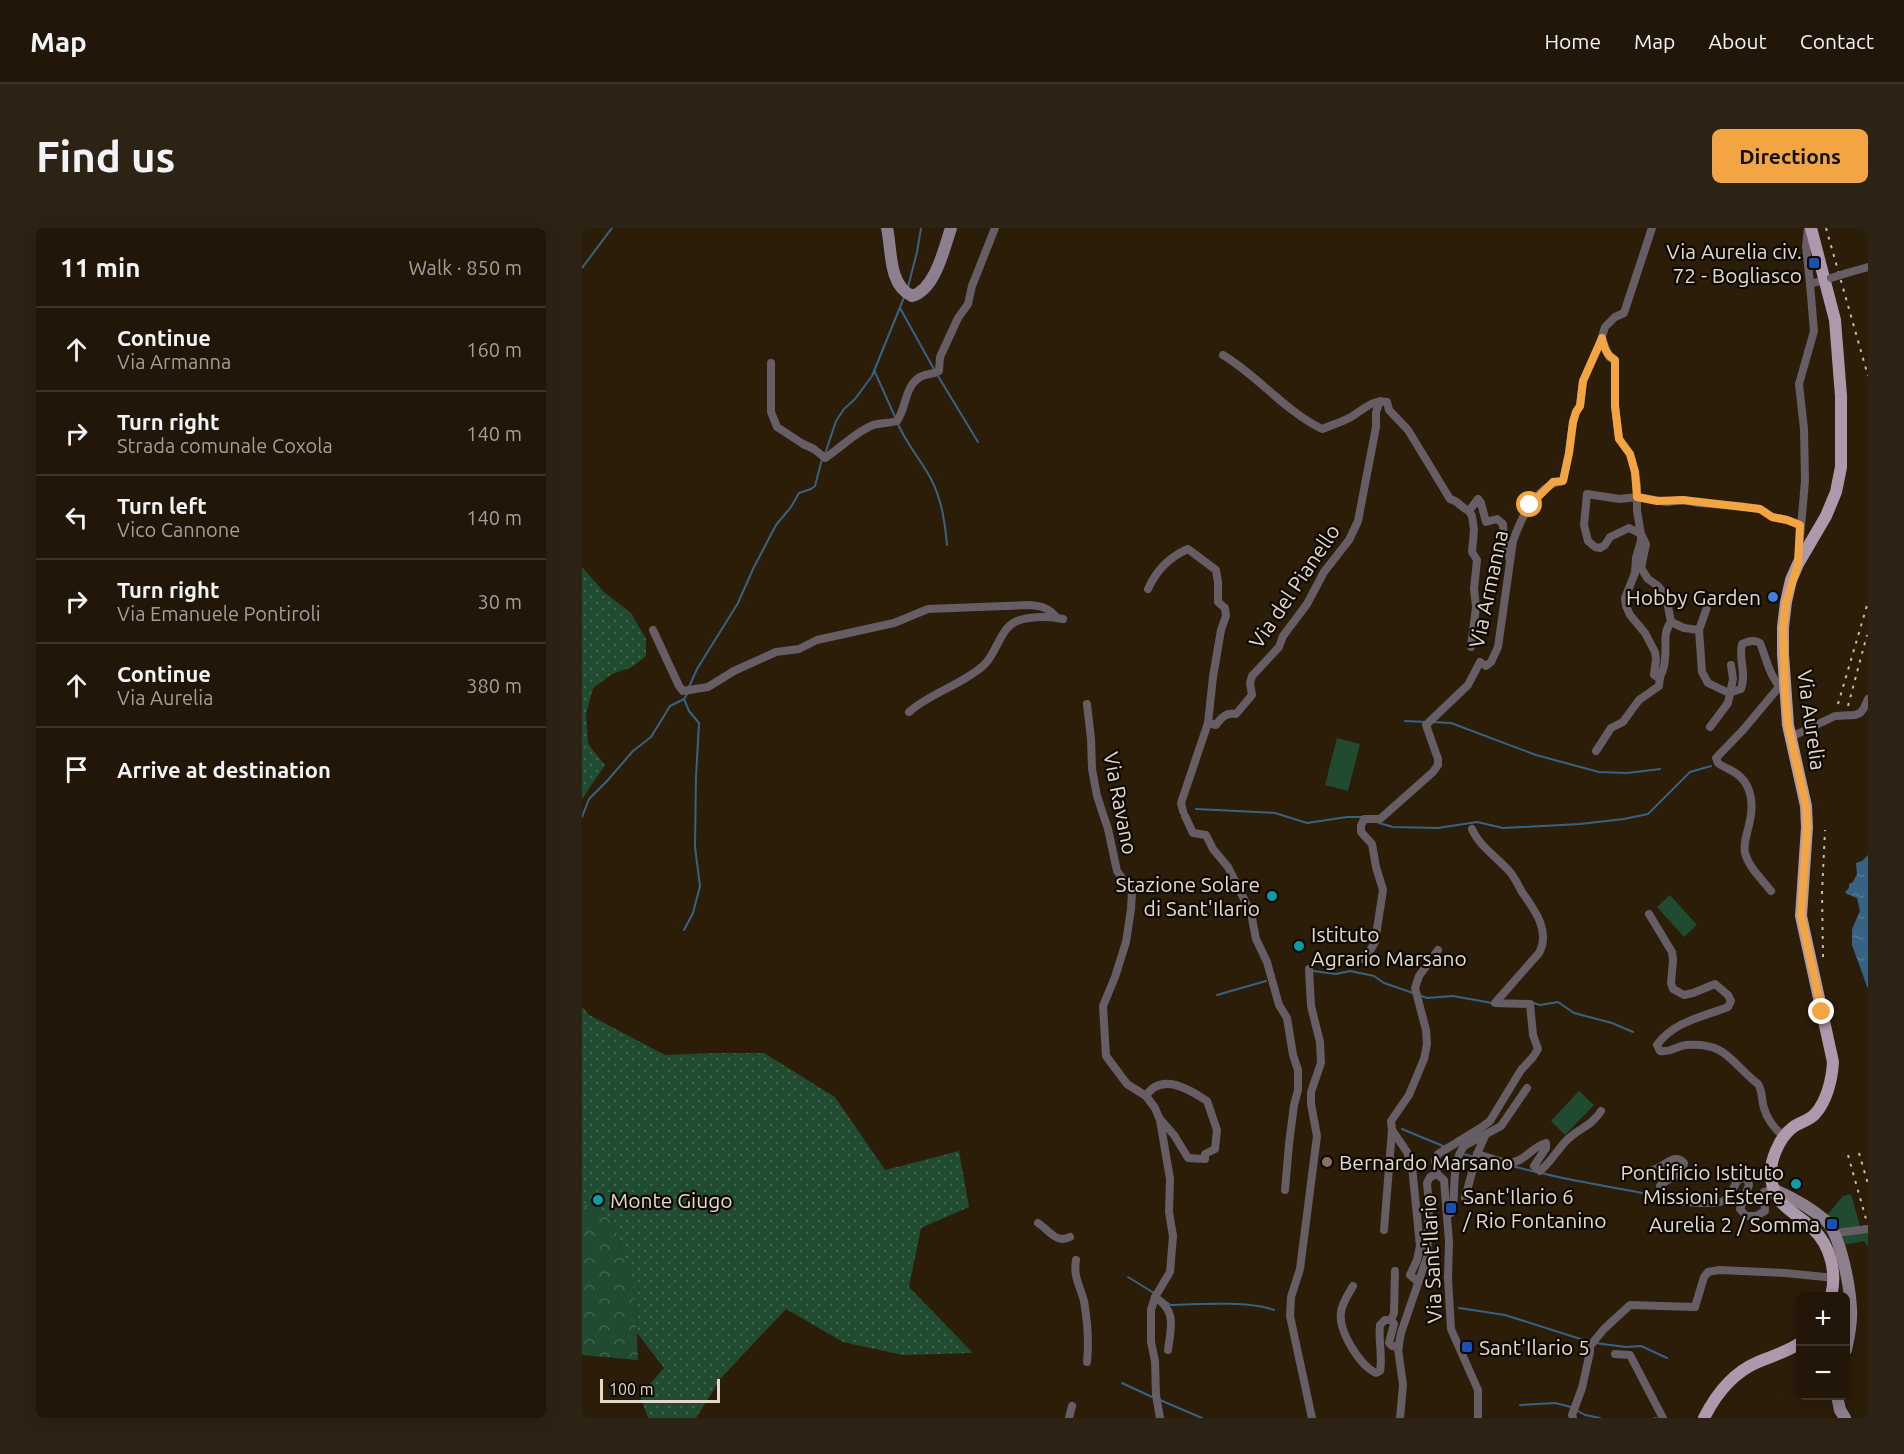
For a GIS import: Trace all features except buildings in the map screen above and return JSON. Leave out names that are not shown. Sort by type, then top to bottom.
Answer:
[{"type":"main road","name":"Via Aurelia","points":[[1773,1189],[1770,1172],[1784,1137],[1793,1127],[1814,1115],[1823,1103],[1832,1067],[1830,1044],[1804,934],[1801,898],[1807,827],[1806,806],[1782,688],[1783,627],[1786,602],[1798,564],[1826,516],[1836,492],[1841,467],[1841,396],[1835,320],[1828,279],[1810,228]]},
{"type":"main road","points":[[1773,1189],[1778,1200],[1814,1229],[1824,1241],[1831,1258],[1834,1278],[1832,1292]]},
{"type":"main road","points":[[1704,1418],[1721,1389],[1738,1373],[1796,1346]]},
{"type":"street","points":[[887,228],[898,285],[906,293],[920,294],[929,284],[940,261],[951,228]]},
{"type":"street","points":[[771,363],[771,412],[777,427],[825,458],[857,434],[874,425],[897,421],[904,399],[917,379],[939,371],[940,357],[958,318],[968,304],[972,285],[995,228]]},
{"type":"street","name":"Via Armanna","points":[[1361,958],[1375,942],[1383,890],[1372,844],[1361,832],[1361,826],[1364,819],[1380,819],[1433,772],[1438,765],[1438,759],[1426,725],[1468,685],[1480,662],[1486,666],[1491,662],[1498,647],[1516,532],[1530,505],[1553,482],[1563,481],[1573,422],[1580,406],[1583,381],[1605,327],[1615,317],[1624,313],[1652,228]]},
{"type":"street","points":[[1798,564],[1805,481],[1804,429],[1799,384],[1814,331],[1806,246],[1810,228]]},
{"type":"street","points":[[1810,284],[1868,267]]},
{"type":"street","points":[[1602,338],[1605,351],[1615,360],[1615,406],[1619,439],[1630,454],[1635,472],[1641,534],[1635,573],[1625,598],[1626,606],[1630,615],[1646,633],[1656,659],[1654,675],[1660,677]]},
{"type":"street","points":[[1223,355],[1304,420],[1322,429],[1351,417],[1365,406],[1380,401],[1387,402],[1389,410],[1408,430],[1450,499],[1457,501],[1472,516],[1474,530],[1472,552],[1477,560],[1474,589],[1476,607],[1471,647]]},
{"type":"street","name":"Via del Pianello","points":[[1208,723],[1216,725],[1221,717],[1236,714],[1252,695],[1250,683],[1252,676],[1279,647],[1283,636],[1307,604],[1324,572],[1349,540],[1358,521],[1376,427],[1376,412],[1380,401]]},
{"type":"street","points":[[1596,751],[1611,728],[1623,722],[1639,700],[1659,686],[1666,655],[1664,647],[1666,629],[1671,622],[1663,590],[1643,573],[1642,562],[1646,544],[1641,534],[1629,528],[1610,537],[1600,548],[1588,541],[1584,525],[1587,494],[1620,499],[1637,497],[1657,501],[1683,500],[1760,509],[1772,517],[1800,525]]},
{"type":"street","points":[[1469,511],[1478,499],[1486,522],[1497,519],[1503,525],[1504,541],[1510,560]]},
{"type":"street","points":[[1148,590],[1152,579],[1162,567],[1177,554],[1188,549],[1215,570],[1218,582],[1218,602],[1225,608],[1226,616],[1221,630],[1213,677],[1208,723],[1183,810],[1193,833],[1206,835],[1240,889],[1251,913],[1256,939],[1267,962],[1279,1005],[1287,1018],[1298,1070],[1298,1090],[1294,1105],[1285,1190]]},
{"type":"street","points":[[1711,596],[1699,630],[1702,672],[1708,684],[1729,693],[1741,689],[1744,677],[1740,650],[1742,644],[1757,641],[1782,688],[1716,758],[1718,763],[1744,779],[1749,789],[1752,798],[1752,815],[1745,850],[1750,864],[1770,891]]},
{"type":"street","points":[[653,630],[679,686],[683,691],[692,691],[708,687],[734,671],[776,652],[799,649],[817,640],[894,623],[928,609],[1029,605],[1043,607],[1060,620],[1029,618],[1015,622],[1003,634],[987,663],[970,677],[923,700],[909,712]]},
{"type":"street","points":[[1671,622],[1684,628],[1699,630]]},
{"type":"street","points":[[1710,727],[1728,703],[1733,679],[1731,665]]},
{"type":"street","points":[[1791,737],[1835,716],[1860,713],[1868,699]]},
{"type":"street","name":"Via Ravano","points":[[1088,704],[1092,769],[1097,796],[1108,830],[1117,871],[1132,892],[1126,942],[1103,1006],[1106,1056],[1127,1084],[1146,1096]]},
{"type":"street","points":[[1437,1174],[1435,1161],[1438,1154],[1490,1121],[1521,1070],[1538,1049],[1533,1035],[1530,1004],[1495,1003],[1539,953],[1543,940],[1537,912],[1512,874],[1479,840],[1472,829]]},
{"type":"street","points":[[1649,914],[1672,952],[1671,983],[1673,989],[1684,995],[1716,984],[1731,1001],[1728,1007],[1677,1026],[1664,1035],[1657,1045],[1660,1051],[1669,1052],[1683,1045],[1718,1048],[1758,1084],[1762,1091],[1764,1109],[1784,1137]]},
{"type":"street","points":[[1384,1230],[1391,1121],[1409,1095],[1424,1059],[1427,1044],[1426,1030],[1415,988],[1419,976],[1438,950]]},
{"type":"street","points":[[1309,969],[1311,1006],[1320,1042],[1321,1063],[1311,1092],[1317,1136],[1299,1269],[1291,1297],[1290,1316],[1312,1418]]},
{"type":"street","points":[[1167,1083],[1190,1090],[1207,1101],[1217,1130],[1215,1149],[1205,1154],[1205,1159],[1190,1158],[1160,1120],[1146,1096],[1150,1089],[1167,1083]]},
{"type":"street","points":[[1447,1214],[1453,1210],[1461,1150],[1464,1146],[1501,1126],[1527,1088]]},
{"type":"street","points":[[1477,1154],[1506,1163],[1519,1162],[1538,1146],[1546,1143],[1546,1148],[1534,1166],[1540,1171],[1565,1142],[1593,1122],[1601,1112]]},
{"type":"street","points":[[1160,1120],[1170,1179],[1169,1212],[1173,1236],[1170,1272],[1155,1297],[1151,1310],[1151,1342],[1160,1418]]},
{"type":"street","name":"Via Sant'Ilario","points":[[1392,1130],[1407,1152],[1412,1166],[1420,1246],[1410,1275],[1418,1281]]},
{"type":"street","points":[[1466,1198],[1477,1154],[1485,1136]]},
{"type":"street","points":[[1643,1173],[1658,1168],[1675,1158],[1680,1159],[1684,1163],[1679,1175],[1660,1185],[1660,1191],[1664,1197],[1717,1203],[1724,1201],[1738,1180],[1745,1178],[1749,1185],[1740,1209],[1746,1216],[1756,1216],[1765,1211],[1764,1192],[1773,1189],[1827,1221],[1842,1251],[1851,1308],[1851,1328],[1846,1346]]},
{"type":"street","name":"Via Sant'Ilario","points":[[1400,1418],[1403,1385],[1399,1347],[1401,1333],[1427,1257],[1429,1205],[1427,1183],[1430,1177],[1437,1174],[1444,1180],[1449,1242],[1448,1287],[1451,1329],[1478,1390],[1478,1418]]},
{"type":"street","points":[[1038,1223],[1056,1238],[1064,1240],[1070,1238]]},
{"type":"street","points":[[1835,1233],[1868,1229]]},
{"type":"street","points":[[1076,1260],[1074,1270],[1084,1301],[1089,1348],[1087,1362]]},
{"type":"street","points":[[1573,1418],[1572,1414],[1582,1388],[1590,1346],[1604,1329],[1630,1305],[1695,1307],[1704,1277],[1708,1272],[1719,1270],[1834,1278]]},
{"type":"street","name":"Via Sant'Ilario","points":[[1391,1320],[1394,1313],[1395,1271]]},
{"type":"street","name":"Via Sant'Ilario","points":[[1353,1286],[1341,1313],[1342,1324],[1353,1351],[1371,1371],[1376,1373],[1382,1366],[1379,1349],[1380,1325],[1385,1320],[1391,1320]]},
{"type":"street","points":[[1155,1297],[1166,1304],[1169,1312],[1172,1326],[1168,1350]]},
{"type":"street","name":"Via Sant'Ilario","points":[[1391,1320],[1394,1324],[1389,1343],[1399,1347]]},
{"type":"street","points":[[1615,1354],[1630,1355],[1663,1418]]},
{"type":"street","points":[[1838,1400],[1841,1417]]},
{"type":"street","points":[[1069,1418],[1072,1406]]},
{"type":"green space","points":[[582,567],[604,592],[631,613],[646,639],[646,656],[632,667],[612,674],[593,688],[586,714],[588,744],[605,765],[582,799]]},
{"type":"green space","points":[[1337,738],[1360,744],[1348,791],[1325,785]]},
{"type":"green space","points":[[1670,895],[1697,925],[1684,937],[1657,907]]},
{"type":"green space","points":[[582,1007],[589,1015],[665,1055],[764,1053],[835,1097],[885,1170],[959,1151],[969,1207],[921,1228],[909,1287],[973,1353],[903,1355],[843,1342],[786,1309],[721,1378],[696,1418],[648,1418],[640,1395],[664,1368],[637,1333],[635,1293],[613,1221],[582,1202]]},
{"type":"green space","points":[[1579,1091],[1594,1105],[1565,1135],[1551,1121]]},
{"type":"green space","points":[[1851,1194],[1860,1226],[1868,1225],[1868,1247],[1864,1241],[1844,1245],[1841,1232],[1828,1214],[1843,1196]]},
{"type":"green space","points":[[582,1202],[613,1221],[635,1293],[638,1360],[582,1355]]},
{"type":"water","points":[[1868,855],[1868,989],[1852,945],[1852,929],[1860,911],[1857,898],[1845,892],[1857,874],[1856,863]]},
{"type":"waterway","points":[[582,268],[612,228]]},
{"type":"waterway","points":[[908,287],[921,228]]},
{"type":"waterway","points":[[825,454],[836,421],[872,376],[905,295]]},
{"type":"waterway","points":[[900,308],[935,371]]},
{"type":"waterway","points":[[874,370],[896,419]]},
{"type":"waterway","points":[[938,376],[978,442]]},
{"type":"waterway","points":[[898,424],[928,474],[938,496],[947,545]]},
{"type":"waterway","points":[[689,687],[697,669],[738,603],[776,525],[799,493],[815,486],[822,459]]},
{"type":"waterway","points":[[582,817],[589,799],[633,751],[651,737],[670,706],[684,699],[688,693]]},
{"type":"waterway","points":[[684,699],[689,711],[699,723],[695,847],[700,886],[693,913],[684,930]]},
{"type":"waterway","points":[[1405,721],[1426,722]]},
{"type":"waterway","points":[[1432,722],[1451,723],[1536,755],[1599,772],[1627,773],[1660,769]]},
{"type":"waterway","points":[[1379,823],[1393,827],[1438,828],[1477,822],[1503,828],[1624,819],[1648,814],[1690,772],[1711,766]]},
{"type":"waterway","points":[[1196,809],[1275,813],[1307,823],[1362,817]]},
{"type":"waterway","points":[[1313,971],[1336,974],[1350,971],[1374,976],[1384,983],[1413,993]]},
{"type":"waterway","points":[[1217,995],[1266,981]]},
{"type":"waterway","points":[[1421,996],[1427,998],[1453,996],[1492,1003]]},
{"type":"waterway","points":[[1531,1002],[1540,1005],[1558,1002],[1574,1013],[1612,1023],[1633,1032]]},
{"type":"waterway","points":[[1402,1129],[1443,1146]]},
{"type":"waterway","points":[[1463,1154],[1475,1157]]},
{"type":"waterway","points":[[1512,1166],[1536,1172]]},
{"type":"waterway","points":[[1542,1173],[1656,1196]]},
{"type":"waterway","points":[[1128,1277],[1154,1293]]},
{"type":"waterway","points":[[1166,1302],[1171,1305],[1252,1305],[1274,1310]]},
{"type":"waterway","points":[[1459,1308],[1505,1315],[1590,1342]]},
{"type":"waterway","points":[[1595,1343],[1626,1347],[1641,1346],[1667,1358]]},
{"type":"waterway","points":[[1122,1383],[1152,1397]]},
{"type":"waterway","points":[[1160,1400],[1202,1418]]},
{"type":"waterway","points":[[1520,1405],[1555,1403],[1571,1407]]},
{"type":"waterway","points":[[1576,1410],[1585,1415],[1600,1418]]},
{"type":"railway","points":[[1826,228],[1868,376]]},
{"type":"railway","points":[[1838,704],[1868,602]]},
{"type":"railway","points":[[1848,706],[1867,635]]},
{"type":"railway","points":[[1823,957],[1822,893],[1825,830]]},
{"type":"railway","points":[[1859,1153],[1868,1184]]},
{"type":"railway","points":[[1848,1155],[1866,1219]]},
{"type":"place","name":"Via Aurelia civ. 72 - Bogliasco","points":[[1814,263]]},
{"type":"place","name":"Hobby Garden","points":[[1773,597]]},
{"type":"place","name":"Stazione Solare di Sant'Ilario","points":[[1272,896]]},
{"type":"place","name":"Istituto Agrario Marsano","points":[[1299,946]]},
{"type":"place","name":"Bernardo Marsano","points":[[1327,1162]]},
{"type":"place","name":"Pontificio Istituto Missioni Estere","points":[[1796,1184]]},
{"type":"place","name":"Monte Giugo","points":[[598,1200]]},
{"type":"place","name":"Sant'Ilario 6 / Rio Fontanino","points":[[1451,1208]]},
{"type":"place","name":"Aurelia 2 / Somma","points":[[1832,1224]]},
{"type":"place","name":"Sant'Ilario 5","points":[[1467,1347]]},
{"type":"route","points":[[1530,505],[1553,482],[1563,481],[1573,422],[1580,406],[1583,381],[1602,338],[1605,351],[1615,360],[1615,406],[1619,439],[1630,454],[1635,472],[1637,497],[1657,501],[1683,500],[1760,509],[1772,517],[1800,525],[1798,564],[1791,580],[1786,602],[1783,654],[1788,725],[1806,806],[1807,827],[1801,916],[1822,1012]]}]
